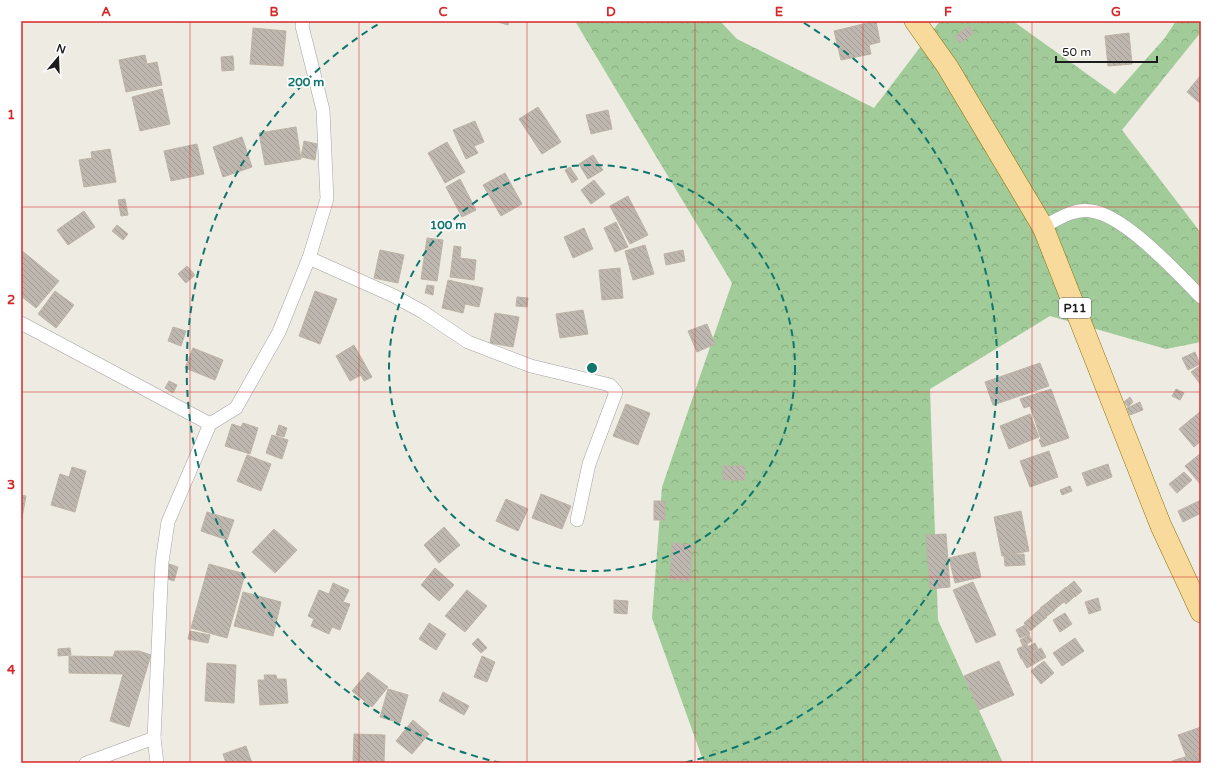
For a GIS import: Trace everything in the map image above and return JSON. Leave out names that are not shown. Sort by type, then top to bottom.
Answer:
[{"type":"main road","name":"P11","points":[[915,21],[947,66],[1043,227],[1161,526],[1201,612]]},
{"type":"street","points":[[157,763],[154,738],[162,562],[168,522],[210,424],[236,408],[278,332],[309,258],[327,199],[323,110],[302,26],[303,21]]},
{"type":"street","points":[[1043,227],[1073,212],[1092,211],[1125,225],[1201,297]]},
{"type":"street","points":[[309,258],[394,296],[423,312],[468,342],[531,366],[610,386],[616,392],[589,464],[576,520]]},
{"type":"street","points":[[21,323],[210,424]]},
{"type":"street","points":[[86,763],[154,738]]},
{"type":"green space","points":[[575,21],[720,21],[737,39],[874,108],[940,21],[1013,21],[1115,94],[1164,39],[1176,21],[1201,21],[1201,32],[1122,130],[1201,233],[1201,342],[1166,349],[1050,316],[930,389],[938,620],[1003,763],[704,763],[652,618],[662,487],[732,283]]},
{"type":"building","points":[[495,21],[509,21],[508,25]]},
{"type":"building","points":[[876,21],[880,42],[869,45],[871,54],[841,60],[834,31]]},
{"type":"building","points":[[969,26],[974,33],[960,43],[955,36]]},
{"type":"building","points":[[253,28],[286,31],[283,66],[250,64]]},
{"type":"building","points":[[1129,33],[1132,64],[1108,66],[1105,36]]},
{"type":"building","points":[[145,55],[147,64],[157,62],[162,85],[126,92],[119,60]]},
{"type":"building","points":[[233,56],[234,70],[222,71],[221,57]]},
{"type":"building","points":[[1201,75],[1201,104],[1187,92]]},
{"type":"building","points":[[162,89],[170,124],[140,131],[132,97]]},
{"type":"building","points":[[538,107],[561,142],[542,154],[519,119]]},
{"type":"building","points":[[608,110],[612,129],[591,134],[586,115]]},
{"type":"building","points":[[475,121],[484,142],[474,146],[478,153],[466,159],[453,130]]},
{"type":"building","points":[[296,127],[301,159],[265,165],[259,133]]},
{"type":"building","points":[[242,137],[252,167],[223,177],[213,147]]},
{"type":"building","points":[[304,141],[317,144],[315,160],[301,157]]},
{"type":"building","points":[[447,142],[465,172],[445,183],[428,153]]},
{"type":"building","points":[[197,144],[204,174],[171,181],[164,151]]},
{"type":"building","points":[[110,149],[116,182],[84,187],[79,160],[92,158],[91,152]]},
{"type":"building","points":[[593,155],[603,170],[588,179],[579,164]]},
{"type":"building","points":[[570,167],[578,179],[572,183],[565,170]]},
{"type":"building","points":[[505,173],[522,204],[501,216],[483,185]]},
{"type":"building","points":[[460,179],[476,210],[462,217],[446,187]]},
{"type":"building","points":[[594,180],[605,194],[591,204],[581,190]]},
{"type":"building","points":[[628,196],[648,235],[630,244],[610,206]]},
{"type":"building","points":[[125,199],[128,215],[121,216],[118,200]]},
{"type":"building","points":[[84,211],[95,227],[68,245],[57,230]]},
{"type":"building","points":[[616,222],[628,247],[615,252],[604,228]]},
{"type":"building","points":[[117,225],[128,234],[123,240],[112,231]]},
{"type":"building","points":[[584,228],[593,249],[573,258],[564,237]]},
{"type":"building","points":[[427,238],[443,240],[437,281],[421,279]]},
{"type":"building","points":[[645,245],[654,274],[633,280],[625,251]]},
{"type":"building","points":[[454,246],[461,247],[460,258],[476,260],[474,280],[450,277]]},
{"type":"building","points":[[21,250],[59,281],[36,308],[21,296]]},
{"type":"building","points":[[380,250],[404,255],[398,283],[374,278]]},
{"type":"building","points":[[683,250],[685,261],[666,265],[664,254]]},
{"type":"building","points":[[187,266],[195,275],[186,283],[178,274]]},
{"type":"building","points":[[620,268],[623,298],[602,300],[599,270]]},
{"type":"building","points":[[448,280],[483,288],[479,307],[465,304],[463,313],[442,308]]},
{"type":"building","points":[[427,285],[434,286],[433,295],[425,293]]},
{"type":"building","points":[[55,291],[74,305],[56,328],[38,314]]},
{"type":"building","points":[[315,291],[337,299],[320,344],[299,336]]},
{"type":"building","points":[[517,297],[528,298],[527,307],[516,306]]},
{"type":"building","points":[[583,310],[588,334],[560,338],[556,314]]},
{"type":"building","points":[[495,313],[519,317],[513,347],[490,343]]},
{"type":"building","points":[[707,324],[715,344],[697,352],[688,331]]},
{"type":"building","points":[[173,327],[186,331],[181,346],[168,341]]},
{"type":"building","points":[[354,345],[372,377],[364,381],[361,375],[350,381],[336,356]]},
{"type":"building","points":[[193,348],[223,360],[215,380],[185,368]]},
{"type":"building","points":[[1195,352],[1200,364],[1188,370],[1182,358]]},
{"type":"building","points":[[1040,363],[1049,386],[993,405],[985,382]]},
{"type":"building","points":[[1201,365],[1201,385],[1191,372]]},
{"type":"building","points":[[169,381],[177,385],[173,393],[165,388]]},
{"type":"building","points":[[1051,389],[1069,438],[1042,447],[1039,440],[1041,439],[1030,406],[1024,408],[1020,399]]},
{"type":"building","points":[[1176,389],[1184,393],[1180,400],[1172,396]]},
{"type":"building","points":[[1130,397],[1133,402],[1128,407],[1124,402]]},
{"type":"building","points":[[1140,402],[1143,410],[1130,415],[1127,408]]},
{"type":"building","points":[[626,404],[650,413],[638,445],[613,436]]},
{"type":"building","points":[[1201,411],[1201,441],[1194,447],[1179,429]]},
{"type":"building","points":[[1030,414],[1039,437],[1009,449],[1000,426]]},
{"type":"building","points":[[243,423],[258,428],[250,454],[225,446],[232,424],[241,427]]},
{"type":"building","points":[[279,425],[287,428],[284,437],[276,435]]},
{"type":"building","points":[[272,435],[288,440],[282,459],[266,453]]},
{"type":"building","points":[[1049,451],[1058,477],[1030,487],[1020,461]]},
{"type":"building","points":[[1201,453],[1201,485],[1185,466]]},
{"type":"building","points":[[247,455],[271,464],[261,491],[237,481]]},
{"type":"building","points":[[1108,464],[1112,477],[1087,486],[1082,473]]},
{"type":"building","points":[[723,466],[745,466],[745,480],[723,480]]},
{"type":"building","points":[[72,467],[86,471],[75,512],[51,505],[60,474],[69,477]]},
{"type":"building","points":[[1184,472],[1192,480],[1177,493],[1169,484]]},
{"type":"building","points":[[1070,486],[1072,491],[1062,495],[1060,490]]},
{"type":"building","points":[[541,494],[571,506],[562,529],[532,518]]},
{"type":"building","points":[[21,495],[26,496],[22,518],[21,518]]},
{"type":"building","points":[[506,499],[528,509],[518,531],[496,521]]},
{"type":"building","points":[[1201,500],[1201,513],[1183,522],[1178,511]]},
{"type":"building","points":[[654,501],[665,501],[665,520],[654,520]]},
{"type":"building","points":[[1021,511],[1029,551],[1002,556],[994,517]]},
{"type":"building","points":[[207,512],[234,520],[227,540],[201,531]]},
{"type":"building","points":[[444,527],[460,545],[439,563],[424,545]]},
{"type":"building","points":[[274,529],[297,550],[275,573],[252,552]]},
{"type":"building","points":[[946,534],[950,587],[930,589],[926,535]]},
{"type":"building","points":[[672,543],[692,545],[690,581],[670,579]]},
{"type":"building","points":[[975,552],[981,577],[955,583],[949,558]]},
{"type":"building","points":[[1024,554],[1025,565],[1005,566],[1004,555]]},
{"type":"building","points":[[169,564],[178,567],[174,581],[165,578]]},
{"type":"building","points":[[209,564],[245,574],[227,638],[191,628]]},
{"type":"building","points":[[435,568],[454,585],[439,601],[421,585]]},
{"type":"building","points":[[1074,581],[1082,591],[1075,597],[1067,587]]},
{"type":"building","points":[[973,582],[996,635],[976,643],[953,590]]},
{"type":"building","points":[[333,583],[349,590],[343,602],[350,604],[340,630],[332,627],[329,634],[311,626],[314,619],[308,616],[319,590],[329,594]]},
{"type":"building","points":[[1066,587],[1074,597],[1066,604],[1058,594]]},
{"type":"building","points":[[467,590],[487,606],[465,632],[445,616]]},
{"type":"building","points":[[243,592],[281,602],[273,636],[234,626]]},
{"type":"building","points":[[1057,594],[1064,602],[1055,609],[1048,602]]},
{"type":"building","points":[[1098,598],[1101,610],[1089,614],[1085,602]]},
{"type":"building","points":[[614,600],[628,601],[627,614],[614,613]]},
{"type":"building","points":[[1048,602],[1055,610],[1047,616],[1040,608]]},
{"type":"building","points":[[1040,609],[1047,617],[1030,631],[1024,623]]},
{"type":"building","points":[[1065,613],[1072,624],[1060,632],[1053,620]]},
{"type":"building","points":[[429,623],[446,634],[436,650],[419,639]]},
{"type":"building","points":[[1025,625],[1030,634],[1020,638],[1016,630]]},
{"type":"building","points":[[190,631],[210,635],[208,643],[188,639]]},
{"type":"building","points":[[1029,635],[1032,641],[1023,646],[1020,640]]},
{"type":"building","points":[[478,638],[487,648],[481,653],[472,644]]},
{"type":"building","points":[[1075,638],[1084,651],[1062,666],[1053,653]]},
{"type":"building","points":[[1035,643],[1038,649],[1032,652],[1029,646]]},
{"type":"building","points":[[1027,644],[1032,653],[1021,659],[1017,649]]},
{"type":"building","points":[[70,648],[71,655],[58,656],[58,649]]},
{"type":"building","points":[[1041,648],[1046,657],[1027,668],[1022,659]]},
{"type":"building","points":[[115,651],[139,651],[151,655],[129,727],[110,721],[123,674],[69,673],[69,656],[113,657]]},
{"type":"building","points":[[482,656],[495,662],[487,682],[474,677]]},
{"type":"building","points":[[999,661],[1014,695],[979,710],[964,676]]},
{"type":"building","points":[[1044,661],[1054,673],[1041,684],[1031,671]]},
{"type":"building","points":[[207,663],[236,665],[234,703],[205,701]]},
{"type":"building","points":[[368,672],[388,687],[372,707],[352,691]]},
{"type":"building","points":[[264,675],[276,675],[277,679],[286,679],[288,703],[260,705],[258,680],[265,680]]},
{"type":"building","points":[[388,689],[408,695],[400,723],[380,717]]},
{"type":"building","points":[[443,692],[469,706],[464,715],[439,701]]},
{"type":"building","points":[[413,720],[429,734],[412,754],[396,741]]},
{"type":"building","points":[[1201,727],[1201,751],[1186,756],[1178,735]]},
{"type":"building","points":[[354,734],[385,735],[384,763],[353,763]]},
{"type":"building","points":[[246,746],[252,763],[226,763],[223,754]]},
{"type":"building","points":[[1201,752],[1201,763],[1173,763],[1172,761]]}]
